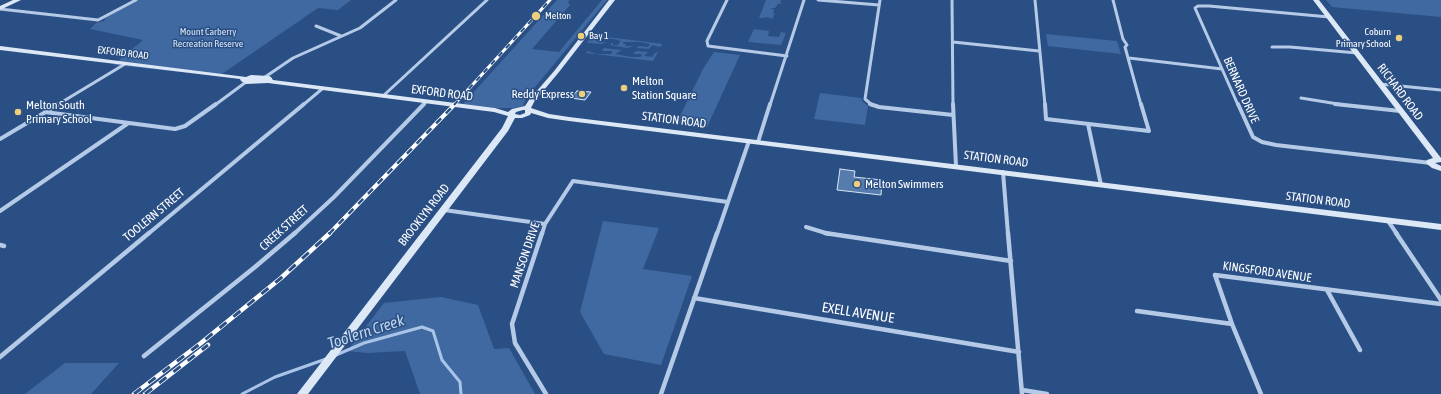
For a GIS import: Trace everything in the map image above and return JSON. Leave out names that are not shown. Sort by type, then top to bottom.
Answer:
[{"type":"street","points":[[0,9],[18,0]]},
{"type":"street","points":[[0,9],[98,20],[136,0]]},
{"type":"street","points":[[267,79],[293,58],[360,28],[396,0]]},
{"type":"street","points":[[383,96],[486,0]]},
{"type":"street","points":[[523,109],[557,71],[612,0]]},
{"type":"street","points":[[727,0],[708,41],[708,46],[787,56]]},
{"type":"street","points":[[758,142],[804,0]]},
{"type":"street","points":[[818,0],[879,5]]},
{"type":"street","points":[[880,0],[865,99],[870,104],[878,107],[953,115]]},
{"type":"street","points":[[952,0],[953,115],[956,166]]},
{"type":"street","points":[[1035,0],[1046,119],[1149,131],[1125,47],[1128,45],[1123,39],[1113,0]]},
{"type":"street","name":"RICHARD ROAD","points":[[1316,0],[1437,161]]},
{"type":"street","name":"BERNARD DRIVE","points":[[1329,17],[1198,6],[1195,8],[1253,137],[1262,142],[1437,161]]},
{"type":"street","points":[[316,26],[341,36]]},
{"type":"street","points":[[953,42],[1039,51]]},
{"type":"street","points":[[1272,47],[1290,47],[1357,53]]},
{"type":"street","name":"EXFORD ROAD","points":[[0,48],[245,80],[267,79],[322,89],[426,102],[495,110],[523,109]]},
{"type":"street","points":[[1129,58],[1222,69]]},
{"type":"street","points":[[0,139],[125,64]]},
{"type":"street","points":[[45,112],[172,129],[185,126],[245,80]]},
{"type":"street","points":[[1380,84],[1441,90]]},
{"type":"street","name":"TOOLERN STREET","points":[[0,357],[322,89]]},
{"type":"street","points":[[1302,98],[1320,102],[1400,111]]},
{"type":"street","name":"CREEK STREET","points":[[144,356],[292,236],[334,197],[426,102]]},
{"type":"street","name":"STATION ROAD","points":[[523,109],[548,116],[1441,227]]},
{"type":"street","name":"BROOKLYN ROAD","points":[[302,394],[505,130],[512,116],[512,111],[523,109],[528,114],[505,130]]},
{"type":"street","name":"EXFORD ROAD","points":[[495,110],[512,116],[522,117]]},
{"type":"street","name":"STATION ROAD","points":[[522,117],[548,116]]},
{"type":"street","points":[[0,211],[127,124]]},
{"type":"street","points":[[1088,124],[1101,185]]},
{"type":"street","points":[[661,394],[749,141]]},
{"type":"street","points":[[1437,161],[1441,169]]},
{"type":"street","points":[[1003,172],[1022,392],[1047,394]]},
{"type":"street","name":"MANSON DRIVE","points":[[546,394],[516,343],[512,324],[545,224],[573,180],[728,202]]},
{"type":"street","points":[[444,210],[545,224]]},
{"type":"street","points":[[1388,221],[1441,300]]},
{"type":"street","points":[[806,227],[832,235],[1011,261]]},
{"type":"street","name":"KINGSFORD AVENUE","points":[[1261,394],[1232,324],[1216,275],[1441,304]]},
{"type":"street","points":[[1327,290],[1360,350]]},
{"type":"street","name":"EXELL AVENUE","points":[[694,298],[1019,352]]},
{"type":"street","points":[[1137,311],[1232,324]]},
{"type":"green space","name":"Mount Carberry Recreation Reserve","points":[[138,0],[351,0],[338,10],[318,8],[219,76],[113,65],[143,40],[90,29],[96,23],[104,21],[106,17]]},
{"type":"green space","points":[[557,0],[570,0],[568,2],[570,5],[532,49],[559,52],[602,0],[607,0],[526,98],[523,106],[514,108],[498,108],[463,104]]},
{"type":"green space","points":[[766,0],[781,0],[780,3],[784,3],[778,4],[775,8],[771,8],[774,9],[773,13],[776,14],[774,14],[774,19],[765,17],[759,18]]},
{"type":"green space","points":[[1326,0],[1441,0],[1441,17],[1332,7]]},
{"type":"green space","points":[[754,29],[769,31],[768,36],[779,37],[781,32],[786,33],[781,45],[748,42]]},
{"type":"green space","points":[[1046,34],[1117,41],[1121,54],[1048,46]]},
{"type":"green space","points":[[591,36],[598,36],[596,40],[599,36],[663,44],[660,47],[652,45],[649,49],[636,48],[639,46],[648,47],[650,44],[640,42],[623,42],[623,44],[626,44],[625,46],[634,45],[627,48],[610,45],[613,43],[613,45],[618,45],[621,41],[614,39],[599,38],[597,42],[607,42],[601,44],[587,43]]},
{"type":"green space","points":[[604,48],[622,50],[615,54],[631,57],[641,57],[642,54],[633,54],[636,51],[648,52],[644,56],[652,57],[658,52],[653,61],[586,53],[588,51],[596,54],[611,54],[613,51],[602,51]]},
{"type":"green space","points":[[714,52],[740,55],[707,127],[676,124],[703,69]]},
{"type":"green space","points":[[820,93],[861,98],[868,106],[865,125],[814,119]]},
{"type":"green space","points":[[603,221],[659,228],[643,269],[692,276],[661,365],[604,354],[580,312]]},
{"type":"green space","points":[[441,297],[478,305],[494,349],[509,348],[535,394],[420,394],[405,351],[367,353],[347,351],[384,303]]},
{"type":"green space","points":[[65,363],[119,363],[91,394],[25,394]]},
{"type":"building","name":"Reddy Express","points":[[577,91],[591,92],[585,100],[571,98]]},
{"type":"building","name":"Melton Swimmers","points":[[840,169],[855,171],[854,177],[882,180],[881,195],[837,190]]},
{"type":"waterway","name":"Toolern Creek","points":[[336,355],[364,343],[422,327],[433,331],[442,360],[460,382],[461,394]]},
{"type":"waterway","name":"Toolern Creek","points":[[242,394],[275,377],[326,359]]},
{"type":"railway","points":[[454,105],[550,0]]},
{"type":"railway","points":[[330,233],[455,104]]},
{"type":"railway","points":[[134,394],[201,343],[281,278],[330,233]]},
{"type":"railway","points":[[145,394],[208,345]]},
{"type":"place","name":"Melton","points":[[536,16]]},
{"type":"place","name":"Bay 1","points":[[581,36]]},
{"type":"place","name":"Coburn Primary School","points":[[1399,38]]},
{"type":"place","name":"Melton Station Square","points":[[624,88]]},
{"type":"place","name":"Reddy Express","points":[[582,94]]},
{"type":"place","name":"Melton South Primary School","points":[[18,112]]},
{"type":"place","name":"Melton Swimmers","points":[[857,184]]}]
